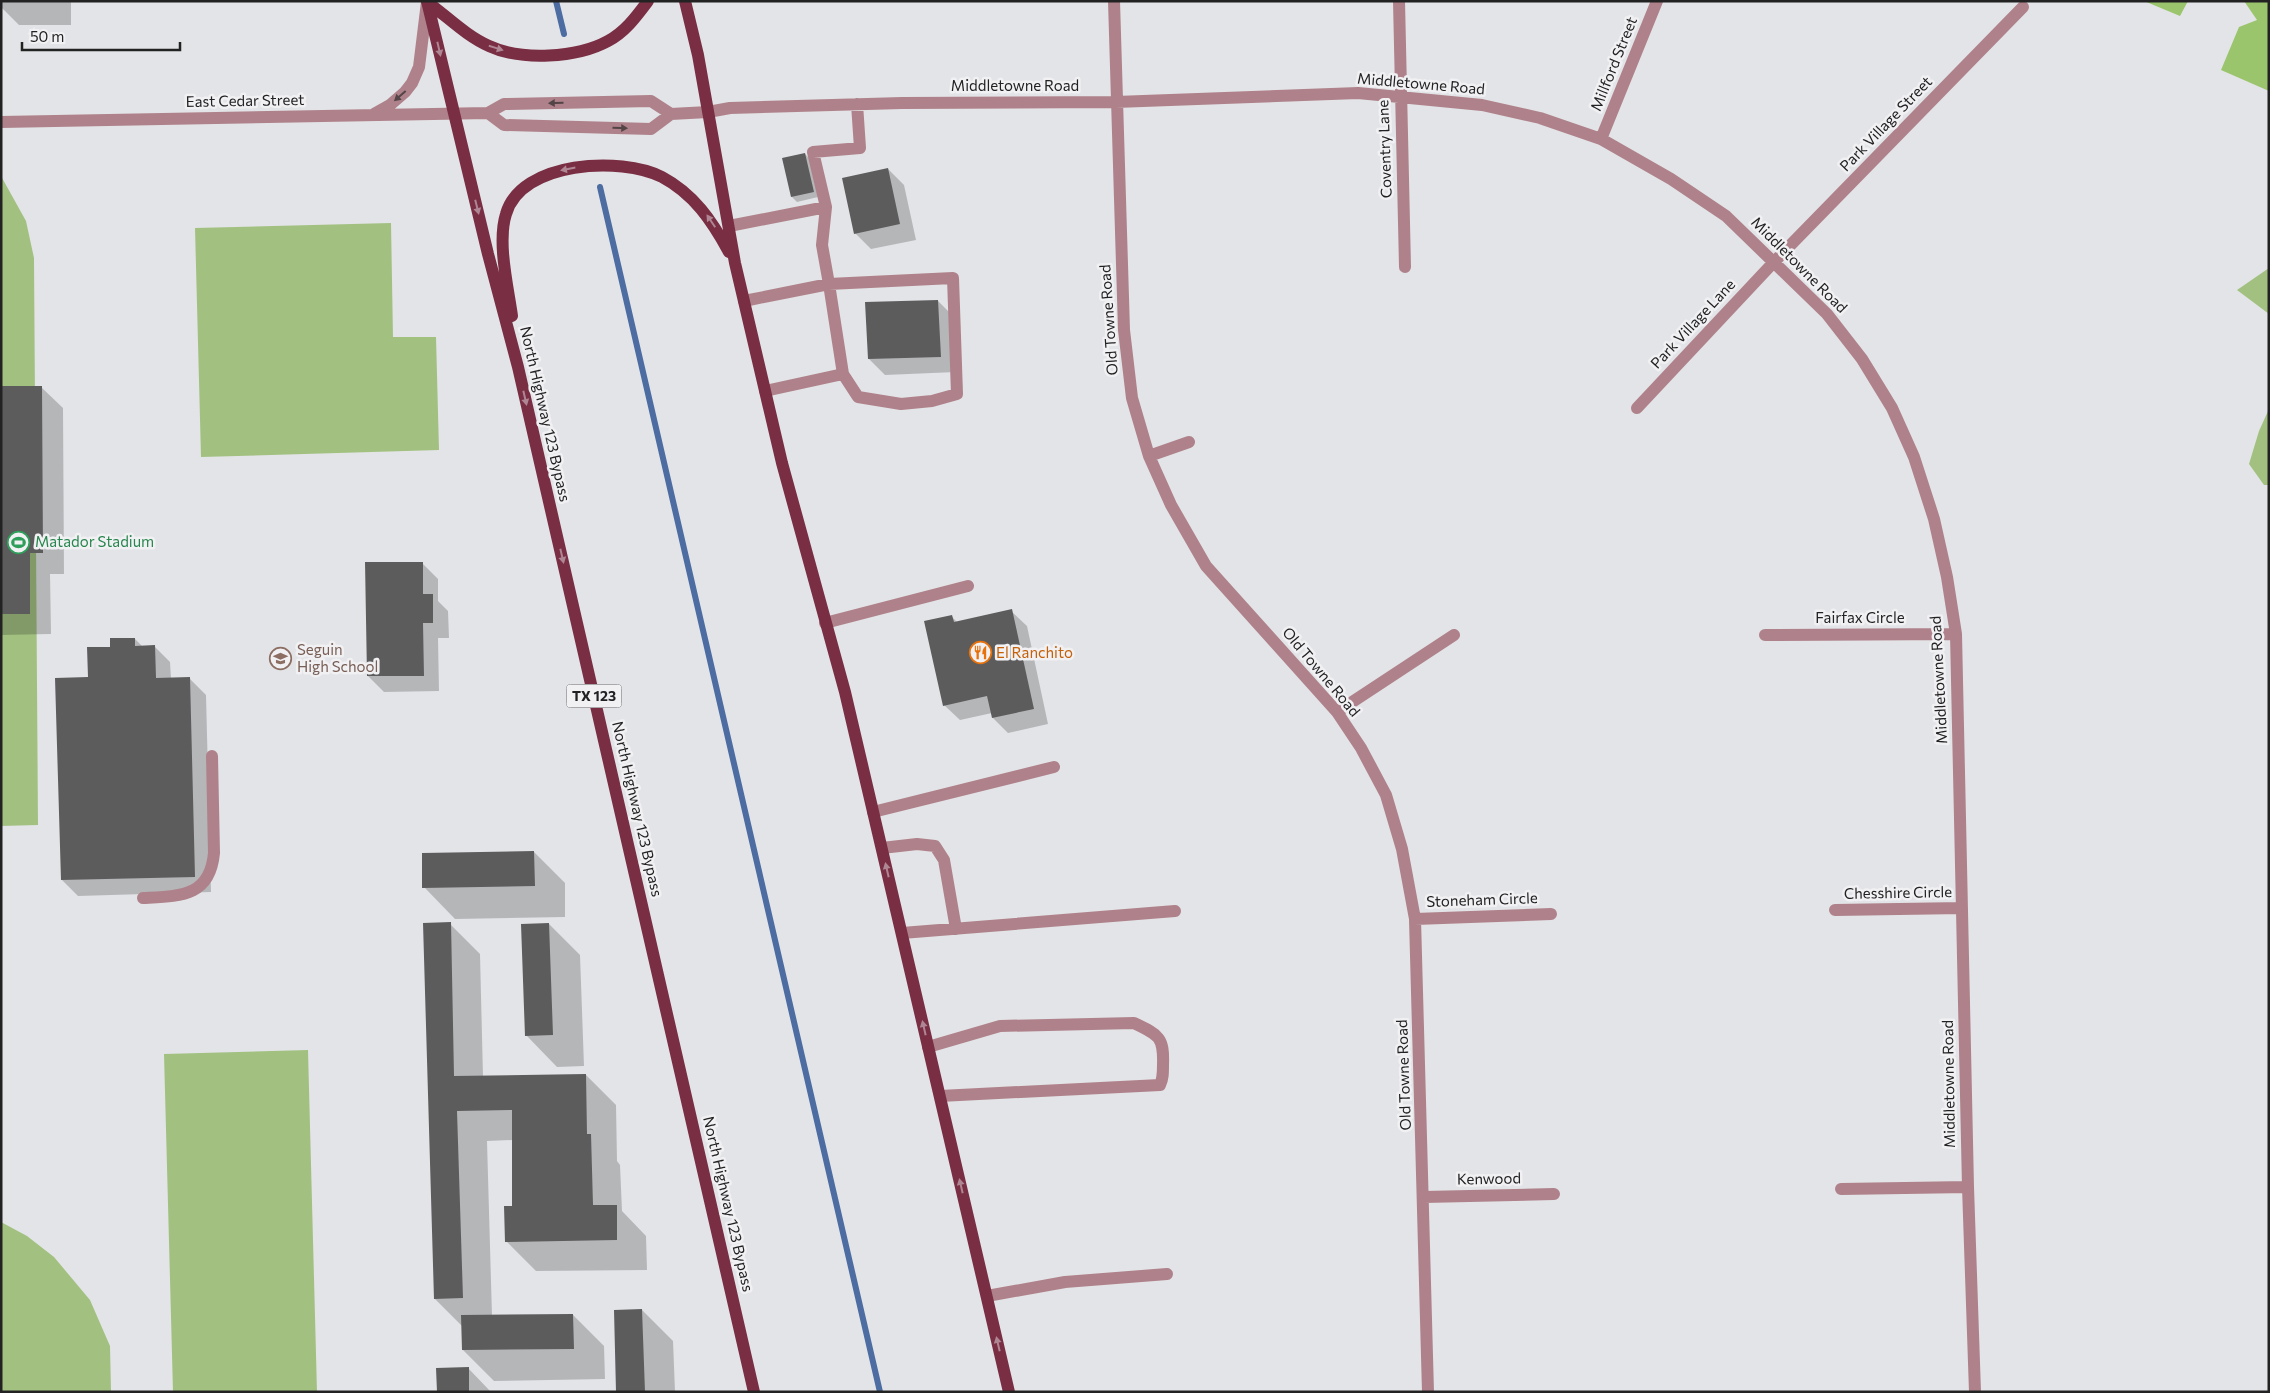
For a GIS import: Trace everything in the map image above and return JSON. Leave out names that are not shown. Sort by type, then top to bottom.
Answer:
[{"type":"main road","points":[[427,1],[489,46],[520,55],[547,57],[574,52],[607,42],[629,26],[648,1]]},
{"type":"main road","name":"North Highway 123 Bypass","points":[[427,1],[518,367],[754,1392]]},
{"type":"main road","points":[[685,1],[744,302],[782,464],[845,692],[1009,1392]]},
{"type":"main road","points":[[518,367],[503,241],[506,213],[519,191],[539,178],[567,169],[596,166],[626,166],[660,176],[684,191],[702,208],[714,223],[735,263]]},
{"type":"street","points":[[372,115],[390,105],[412,83],[419,67],[427,1]]},
{"type":"street","name":"Old Towne Road","points":[[1114,1],[1124,330],[1132,398],[1149,456],[1171,505],[1206,566],[1336,712],[1362,748],[1386,795],[1402,849],[1415,919],[1428,1392]]},
{"type":"street","name":"Coventry Lane","points":[[1399,1],[1405,267]]},
{"type":"street","name":"Millford Street","points":[[1601,139],[1657,1]]},
{"type":"street","name":"Park Village Street","points":[[1773,263],[2023,7]]},
{"type":"street","name":"Middletowne Road","points":[[708,112],[730,108],[857,104],[1116,102],[1358,93],[1400,96],[1502,109],[1540,118],[1601,139],[1671,179],[1726,216],[1828,314],[1862,359],[1892,408],[1914,457],[1934,518],[1947,577],[1956,634],[1968,1187],[1975,1392]]},
{"type":"street","name":"East Cedar Street","points":[[1,122],[488,113],[504,104],[651,102],[671,114]]},
{"type":"street","points":[[744,302],[828,284],[953,278],[957,394],[932,401],[901,404],[858,397],[844,374],[828,284],[822,245],[826,207],[813,152],[860,148],[857,104]]},
{"type":"street","points":[[488,113],[504,125],[651,129],[671,114],[708,112]]},
{"type":"street","points":[[729,226],[826,207]]},
{"type":"street","name":"Park Village Lane","points":[[1637,408],[1773,263]]},
{"type":"street","points":[[765,391],[844,374]]},
{"type":"street","points":[[1149,456],[1188,442]]},
{"type":"street","points":[[825,623],[968,586]]},
{"type":"street","name":"Fairfax Circle","points":[[1765,634],[1956,634]]},
{"type":"street","points":[[1336,712],[1454,635]]},
{"type":"street","points":[[143,898],[176,896],[190,893],[204,882],[212,868],[212,756]]},
{"type":"street","points":[[873,812],[1054,767]]},
{"type":"street","points":[[882,848],[917,844],[935,846],[944,860],[956,929]]},
{"type":"street","name":"Chesshire Circle","points":[[1835,910],[1962,908]]},
{"type":"street","points":[[902,933],[1175,911]]},
{"type":"street","name":"Stoneham Circle","points":[[1415,919],[1551,914]]},
{"type":"street","points":[[928,1047],[1000,1026],[1134,1023],[1154,1032],[1164,1046],[1163,1080],[1160,1085],[940,1096]]},
{"type":"street","points":[[1841,1189],[1968,1187]]},
{"type":"street","name":"Kenwood","points":[[1424,1197],[1554,1194]]},
{"type":"street","points":[[987,1296],[1065,1282],[1167,1274]]},
{"type":"green space","points":[[2144,1],[2188,1],[2180,16]]},
{"type":"green space","points":[[2244,1],[2269,1],[2269,91],[2221,70],[2239,27],[2257,20]]},
{"type":"green space","name":"Matador Stadium","points":[[1,176],[26,221],[34,258],[38,825],[1,826]]},
{"type":"green space","points":[[391,223],[393,337],[436,337],[439,450],[201,457],[195,228]]},
{"type":"green space","points":[[2269,268],[2269,314],[2237,290]]},
{"type":"green space","points":[[2269,409],[2269,485],[2264,485],[2249,464],[2259,431]]},
{"type":"green space","points":[[308,1050],[317,1392],[173,1392],[164,1054]]},
{"type":"green space","points":[[1,1222],[27,1236],[54,1257],[90,1300],[110,1346],[111,1392],[1,1392]]},
{"type":"building","points":[[805,153],[814,192],[791,197],[782,158]]},
{"type":"building","points":[[888,168],[900,224],[854,234],[842,178]]},
{"type":"building","points":[[938,300],[941,357],[868,359],[865,302]]},
{"type":"building","points":[[1,386],[42,386],[43,553],[30,553],[30,614],[1,614]]},
{"type":"building","points":[[365,562],[423,562],[423,594],[433,594],[433,623],[423,623],[424,676],[367,676]]},
{"type":"building","name":"El Ranchito","points":[[1012,609],[1034,709],[992,718],[987,696],[943,706],[924,621],[952,615],[954,622]]},
{"type":"building","points":[[110,638],[135,638],[135,646],[155,645],[156,678],[190,677],[195,877],[61,880],[55,678],[88,677],[87,647],[110,647]]},
{"type":"building","points":[[534,851],[535,886],[422,888],[422,853]]},
{"type":"building","points":[[451,922],[454,1076],[586,1074],[587,1134],[591,1134],[593,1205],[617,1205],[617,1240],[505,1242],[504,1206],[512,1206],[512,1110],[457,1111],[463,1298],[434,1299],[423,923]]},
{"type":"building","points":[[549,923],[553,1035],[525,1036],[521,924]]},
{"type":"building","points":[[642,1309],[645,1392],[616,1392],[614,1310]]},
{"type":"building","points":[[573,1314],[574,1349],[462,1350],[461,1315]]},
{"type":"building","points":[[469,1367],[469,1392],[437,1392],[436,1368]]},
{"type":"waterway","points":[[556,1],[564,34]]},
{"type":"waterway","points":[[600,187],[880,1392]]},
{"type":"place","name":"Matador Stadium","points":[[19,542]]},
{"type":"place","name":"El Ranchito","points":[[980,653]]},
{"type":"place","name":"Seguin High School","points":[[281,659]]}]
